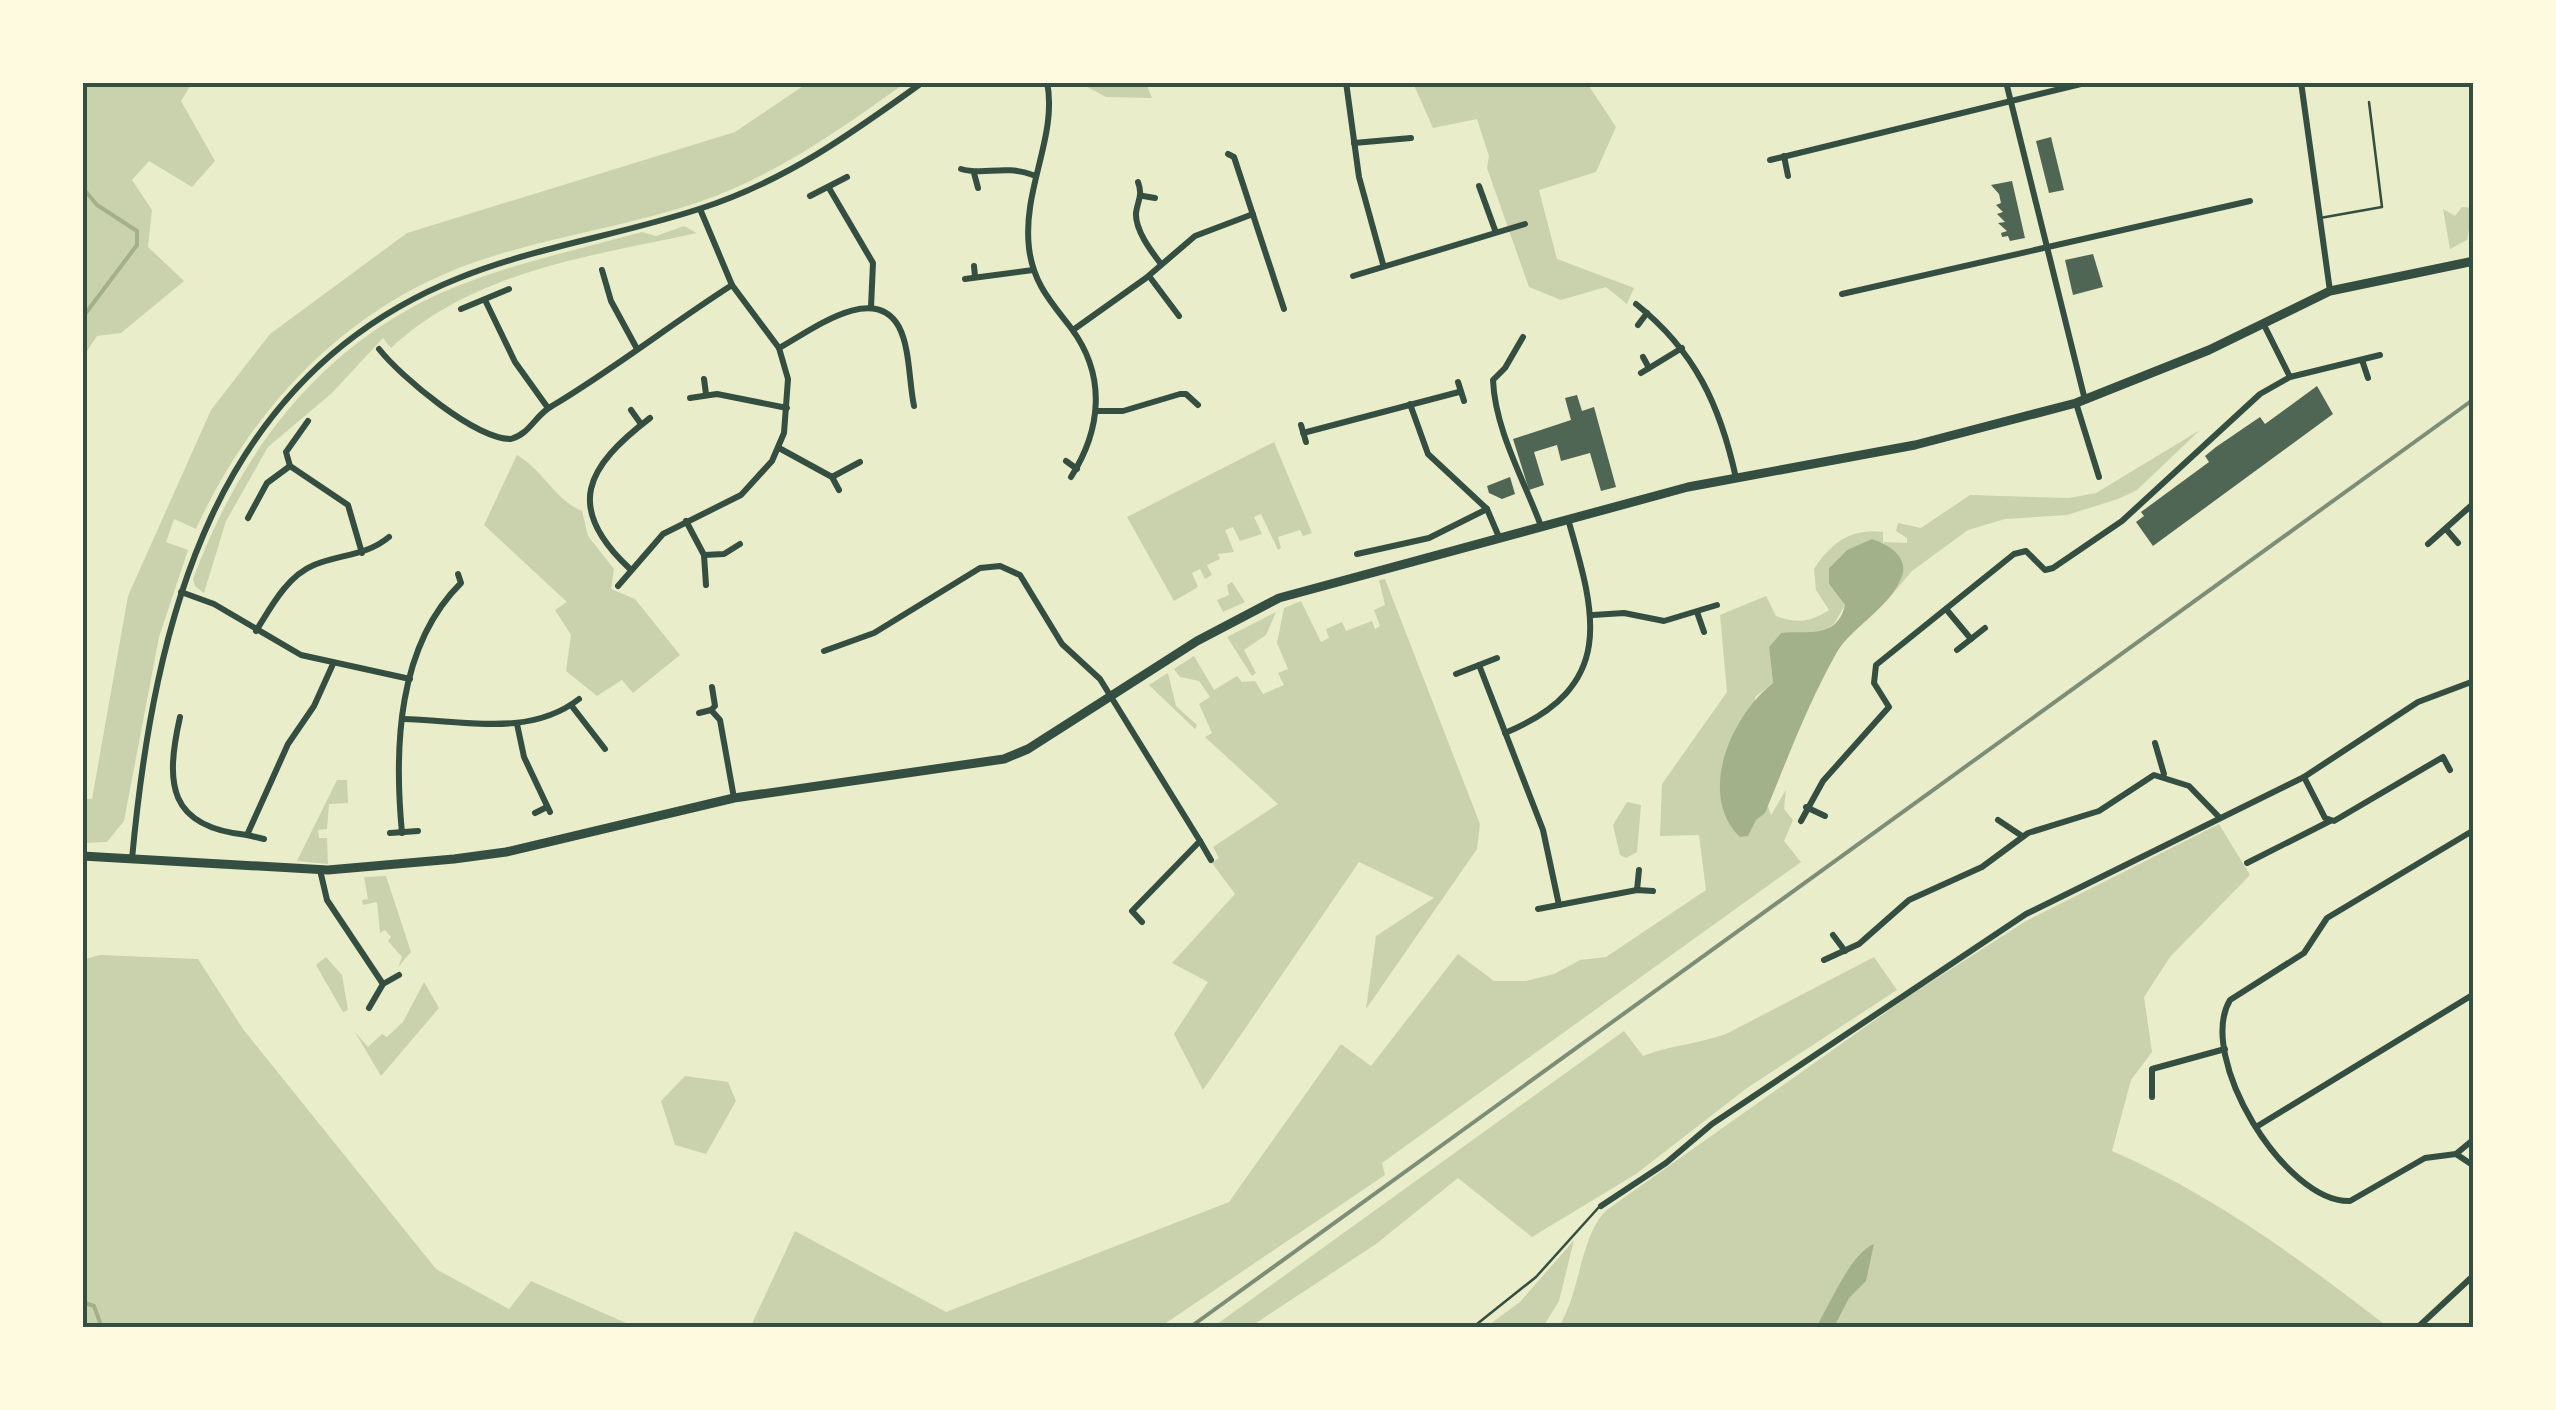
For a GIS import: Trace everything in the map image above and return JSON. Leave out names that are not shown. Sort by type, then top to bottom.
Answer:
[{"type":"main road","points":[[82,856],[320,870],[506,852],[734,798],[1004,759],[1112,699],[1197,641],[1279,598],[1568,519],[1736,478],[1914,445],[2080,401],[2330,291],[2474,260]]},
{"type":"street","points":[[132,859],[148,714],[181,592],[214,505],[260,431],[304,380],[351,339],[419,296],[460,278],[700,209],[768,182],[824,154],[923,82]]},
{"type":"street","points":[[1047,82],[1047,128],[1033,174],[1028,210],[1033,270],[1053,308],[1073,330],[1092,374],[1097,411],[1090,448],[1071,478]]},
{"type":"street","points":[[1346,82],[1354,143],[1383,264]]},
{"type":"street","points":[[2006,82],[2099,478]]},
{"type":"street","points":[[1770,160],[2090,82]]},
{"type":"street","points":[[2301,82],[2330,291]]},
{"type":"street","points":[[1354,143],[1410,138]]},
{"type":"street","points":[[1228,154],[1234,156],[1284,308]]},
{"type":"street","points":[[1784,156],[1788,176]]},
{"type":"street","points":[[961,168],[974,173],[1004,167],[1033,174]]},
{"type":"street","points":[[974,173],[978,188]]},
{"type":"street","points":[[810,196],[846,177]]},
{"type":"street","points":[[1138,182],[1143,196],[1136,211],[1138,224],[1161,264]]},
{"type":"street","points":[[1479,186],[1494,230]]},
{"type":"street","points":[[829,188],[872,263],[871,307]]},
{"type":"street","points":[[1143,196],[1156,198]]},
{"type":"street","points":[[1842,294],[2250,201]]},
{"type":"street","points":[[618,586],[629,568],[662,534],[714,512],[741,494],[779,448],[788,408],[788,379],[779,348],[732,285],[700,209]]},
{"type":"street","points":[[1073,330],[1209,228],[1252,214]]},
{"type":"street","points":[[1352,276],[1494,230],[1525,224]]},
{"type":"street","points":[[974,266],[975,276]]},
{"type":"street","points":[[602,270],[611,301],[636,347]]},
{"type":"street","points":[[966,279],[1033,270]]},
{"type":"street","points":[[1148,276],[1179,316]]},
{"type":"street","points":[[379,348],[418,386],[498,438],[525,434],[548,408],[588,385],[636,347],[732,285]]},
{"type":"street","points":[[461,309],[486,302],[509,289]]},
{"type":"street","points":[[486,302],[516,362],[548,408]]},
{"type":"street","points":[[1636,304],[1682,348],[1718,408],[1736,478]]},
{"type":"street","points":[[779,348],[855,309],[871,307],[898,324],[914,406]]},
{"type":"street","points":[[1638,325],[1647,313]]},
{"type":"street","points":[[2263,323],[2290,378]]},
{"type":"street","points":[[1522,337],[1505,368],[1492,380],[1522,485],[1542,526]]},
{"type":"street","points":[[1641,373],[1682,348]]},
{"type":"street","points":[[1801,821],[1806,807],[1889,706],[1874,683],[1876,664],[2020,550],[2045,570],[2053,568],[2122,520],[2260,394],[2290,378],[2380,355]]},
{"type":"street","points":[[1643,357],[1650,368]]},
{"type":"street","points":[[2362,360],[2368,378]]},
{"type":"street","points":[[704,379],[706,394]]},
{"type":"street","points":[[1458,382],[1464,401]]},
{"type":"street","points":[[1097,411],[1123,412],[1188,390],[1198,405]]},
{"type":"street","points":[[1303,434],[1459,392]]},
{"type":"street","points":[[690,398],[706,394],[788,408]]},
{"type":"street","points":[[1410,404],[1428,454],[1486,509],[1499,537]]},
{"type":"street","points":[[630,410],[641,424]]},
{"type":"street","points":[[629,568],[598,537],[590,502],[606,455],[650,418]]},
{"type":"street","points":[[308,420],[286,452],[290,466],[348,505],[362,553]]},
{"type":"street","points":[[779,448],[832,477],[839,490]]},
{"type":"street","points":[[1066,461],[1077,469]]},
{"type":"street","points":[[832,477],[860,462]]},
{"type":"street","points":[[248,518],[267,484],[290,466]]},
{"type":"street","points":[[2428,544],[2474,502]]},
{"type":"street","points":[[1357,554],[1429,538],[1486,509]]},
{"type":"street","points":[[1506,733],[1540,717],[1574,685],[1586,663],[1593,615],[1568,519]]},
{"type":"street","points":[[686,521],[704,555],[706,585]]},
{"type":"street","points":[[2446,529],[2458,544]]},
{"type":"street","points":[[256,631],[287,585],[304,570],[362,553],[389,537]]},
{"type":"street","points":[[704,555],[724,554],[740,544]]},
{"type":"street","points":[[824,651],[874,633],[980,568],[1010,569],[1020,575],[1062,644],[1100,679],[1212,860]]},
{"type":"street","points":[[402,832],[398,770],[410,679],[431,620],[461,584],[458,574]]},
{"type":"street","points":[[181,592],[214,604],[278,645],[333,664],[410,679]]},
{"type":"street","points":[[2474,604],[2474,622]]},
{"type":"street","points":[[1593,615],[1624,614],[1651,622],[1718,606]]},
{"type":"street","points":[[1946,609],[1970,639]]},
{"type":"street","points":[[1697,612],[1704,632]]},
{"type":"street","points":[[1957,650],[1985,628]]},
{"type":"street","points":[[1456,674],[1498,658]]},
{"type":"street","points":[[246,835],[288,744],[314,706],[333,664]]},
{"type":"street","points":[[1479,665],[1543,830],[1559,905]]},
{"type":"street","points":[[1600,1206],[1666,1163],[1712,1124],[2026,914],[2304,777],[2418,702],[2474,681]]},
{"type":"street","points":[[699,713],[716,706],[712,687]]},
{"type":"street","points":[[402,720],[517,724],[579,699]]},
{"type":"street","points":[[571,705],[605,749]]},
{"type":"street","points":[[711,710],[722,729],[734,798]]},
{"type":"street","points":[[180,717],[172,788],[179,803],[205,827],[264,839]]},
{"type":"street","points":[[517,724],[518,742],[548,809],[535,813]]},
{"type":"street","points":[[2156,743],[2164,774]]},
{"type":"street","points":[[2247,863],[2352,813],[2443,757],[2450,770]]},
{"type":"street","points":[[1824,960],[1845,951],[1909,900],[1982,867],[2022,836],[2099,811],[2138,782],[2164,774],[2200,794],[2219,817]]},
{"type":"street","points":[[2304,777],[2330,821]]},
{"type":"street","points":[[1806,807],[1825,816]]},
{"type":"street","points":[[1998,820],[2022,836]]},
{"type":"street","points":[[2474,830],[2326,918],[2304,954],[2235,995],[2223,1016],[2226,1050],[2238,1096],[2286,1166],[2322,1193],[2341,1201],[2361,1197],[2425,1158],[2456,1154],[2474,1139]]},
{"type":"street","points":[[390,833],[418,831]]},
{"type":"street","points":[[1132,911],[1200,841]]},
{"type":"street","points":[[320,870],[327,900],[383,984]]},
{"type":"street","points":[[1637,890],[1638,870]]},
{"type":"street","points":[[1538,909],[1637,890],[1653,891]]},
{"type":"street","points":[[1122,901],[1142,922]]},
{"type":"street","points":[[1833,935],[1845,951]]},
{"type":"street","points":[[369,1008],[383,984],[400,975]]},
{"type":"street","points":[[2256,1127],[2474,994]]},
{"type":"street","points":[[2152,1096],[2152,1069],[2226,1050]]},
{"type":"street","points":[[2456,1154],[2474,1166]]},
{"type":"street","points":[[2417,1328],[2474,1275]]},
{"type":"lane","points":[[2318,218],[2382,207],[2369,102]]},
{"type":"lane","points":[[1472,1328],[1536,1276],[1600,1206]]},
{"type":"shaded area","points":[[83,82],[192,83],[181,101],[215,161],[192,187],[149,161],[132,180],[152,210],[148,247],[184,281],[121,333],[97,336],[83,357]]},
{"type":"shaded area","points":[[809,82],[905,83],[808,149],[730,190],[647,217],[481,260],[433,279],[389,303],[310,364],[246,441],[196,529],[174,519],[166,542],[188,550],[159,637],[124,821],[107,842],[83,843],[83,799],[92,799],[128,596],[211,410],[270,334],[407,233],[735,132]]},
{"type":"shaded area","points":[[1080,83],[1146,83],[1152,98],[1106,97]]},
{"type":"shaded area","points":[[1413,83],[1587,83],[1616,127],[1596,172],[1539,190],[1557,259],[1634,288],[1627,304],[1606,287],[1561,300],[1529,287],[1487,168],[1489,156],[1477,119],[1433,128]]},
{"type":"shaded area","points":[[2462,207],[2473,208],[2467,240],[2450,249],[2443,209],[2455,216]]},
{"type":"shaded area","points":[[684,226],[697,233],[535,270],[459,301],[391,348],[383,338],[332,393],[268,447],[226,521],[204,593],[195,586],[193,579],[231,494],[281,418],[311,384],[381,326],[422,302],[502,270],[642,232],[656,236]]},
{"type":"shaded area","points":[[2200,430],[2137,490],[2118,499],[2067,515],[2005,519],[1968,530],[1912,571],[1885,603],[1899,578],[1897,556],[1882,542],[1847,550],[1829,568],[1829,584],[1845,605],[1834,624],[1822,633],[1781,633],[1769,647],[1773,683],[1755,697],[1756,820],[1768,806],[1771,815],[1786,790],[1784,809],[1793,820],[1784,841],[1801,862],[1382,1163],[1385,1175],[1160,1327],[750,1328],[795,1231],[946,1312],[1229,1202],[1341,1044],[1371,1066],[1458,954],[1494,981],[1526,981],[1554,974],[1580,960],[1606,957],[1706,890],[1699,835],[1660,836],[1662,784],[1727,692],[1720,615],[1766,596],[1776,616],[1797,621],[1816,617],[1829,610],[1816,590],[1814,569],[1843,539],[1872,531],[1883,532],[1883,542],[1907,543],[1907,538],[1896,531],[1898,523],[1921,528],[1970,495],[2069,498],[2096,493]]},
{"type":"shaded area","points":[[1274,442],[1312,533],[1303,536],[1300,530],[1278,537],[1278,550],[1261,514],[1254,517],[1262,534],[1240,541],[1233,527],[1225,530],[1234,552],[1218,554],[1220,559],[1207,565],[1212,575],[1205,579],[1200,569],[1192,573],[1198,587],[1174,601],[1127,517]]},
{"type":"shaded area","points":[[517,455],[564,500],[582,511],[588,536],[614,569],[611,589],[635,599],[680,655],[633,693],[622,680],[597,696],[566,671],[571,635],[555,610],[567,602],[484,525]]},
{"type":"shaded area","points":[[1872,539],[1900,557],[1902,576],[1889,598],[1837,652],[1807,711],[1765,813],[1756,820],[1748,836],[1740,837],[1727,819],[1720,778],[1733,734],[1758,697],[1773,683],[1769,647],[1781,633],[1819,631],[1835,624],[1845,605],[1829,584],[1829,568],[1847,550]]},
{"type":"shaded area","points":[[1385,579],[1480,824],[1477,849],[1366,1009],[1376,936],[1434,898],[1359,862],[1203,1090],[1174,1034],[1208,982],[1172,963],[1235,894],[1212,863],[1219,858],[1213,847],[1278,804],[1205,737],[1212,733],[1199,704],[1210,697],[1199,681],[1180,677],[1174,669],[1194,656],[1214,690],[1237,676],[1242,682],[1255,681],[1263,694],[1284,685],[1278,673],[1288,669],[1277,643],[1284,608],[1301,601],[1321,642],[1329,638],[1326,629],[1342,622],[1346,631],[1372,621],[1375,629],[1380,626],[1374,610],[1385,605],[1379,580]]},
{"type":"shaded area","points":[[1232,582],[1245,602],[1223,612],[1217,600],[1229,595],[1227,585]]},
{"type":"shaded area","points":[[1276,612],[1266,635],[1244,650],[1256,673],[1252,676],[1227,637]]},
{"type":"shaded area","points":[[1168,673],[1176,706],[1197,725],[1195,729],[1149,685]]},
{"type":"shaded area","points":[[337,780],[347,780],[348,803],[329,804],[327,829],[318,830],[319,838],[327,838],[328,864],[297,861]]},
{"type":"shaded area","points":[[1627,802],[1641,805],[1637,852],[1626,858],[1620,855],[1613,825]]},
{"type":"shaded area","points":[[2219,824],[2250,875],[2170,957],[2144,997],[2152,1052],[2131,1080],[2112,1151],[2221,1208],[2388,1327],[1558,1328],[1572,1298],[1592,1233],[1608,1209],[1906,998],[2026,921]]},
{"type":"shaded area","points":[[386,876],[411,952],[398,967],[402,957],[388,941],[391,937],[385,930],[380,933],[377,902],[363,905],[362,900],[368,899],[364,877]]},
{"type":"shaded area","points":[[100,955],[198,959],[243,1029],[436,1269],[509,1309],[531,1281],[635,1327],[83,1327],[82,960]]},
{"type":"shaded area","points":[[326,957],[342,975],[348,1010],[343,1012],[316,965]]},
{"type":"shaded area","points":[[1874,957],[1897,990],[1747,1088],[1636,1174],[1532,1237],[1458,1178],[1376,1244],[1250,1327],[1213,1327],[1624,1031],[1643,1056],[1716,1037]]},
{"type":"shaded area","points":[[424,982],[439,1008],[381,1076],[355,1032],[368,1047],[382,1034],[387,1037],[403,1022]]},
{"type":"shaded area","points":[[685,1076],[728,1082],[736,1101],[706,1154],[675,1145],[661,1101]]},
{"type":"shaded area","points":[[1574,1240],[1559,1301],[1543,1327],[1486,1327],[1520,1302]]},
{"type":"shaded area","points":[[1874,1244],[1866,1281],[1849,1298],[1834,1327],[1816,1327],[1849,1268]]},
{"type":"building","points":[[2051,137],[2064,190],[2049,193],[2036,141]]},
{"type":"building","points":[[2012,181],[2025,238],[2010,241],[2008,236],[2002,237],[2001,233],[2007,231],[1998,223],[2005,222],[1997,214],[2003,212],[1996,205],[2001,203],[1999,194],[1991,185]]},
{"type":"building","points":[[2093,254],[2103,287],[2073,295],[2065,260]]},
{"type":"building","points":[[2317,386],[2333,414],[2153,546],[2136,522],[2144,516],[2141,512],[2209,462],[2205,456],[2216,447],[2260,417],[2265,424]]},
{"type":"building","points":[[1577,395],[1582,411],[1594,407],[1616,487],[1601,491],[1590,453],[1561,461],[1557,445],[1534,452],[1544,485],[1529,490],[1513,439],[1571,420],[1565,398]]},
{"type":"building","points":[[1510,477],[1515,494],[1502,499],[1489,493],[1487,486]]},
{"type":"waterway","points":[[82,187],[97,205],[137,231],[137,245],[82,318]]},
{"type":"waterway","points":[[82,1302],[94,1306],[102,1328]]},
{"type":"railway","points":[[1189,1328],[2474,399]]}]
